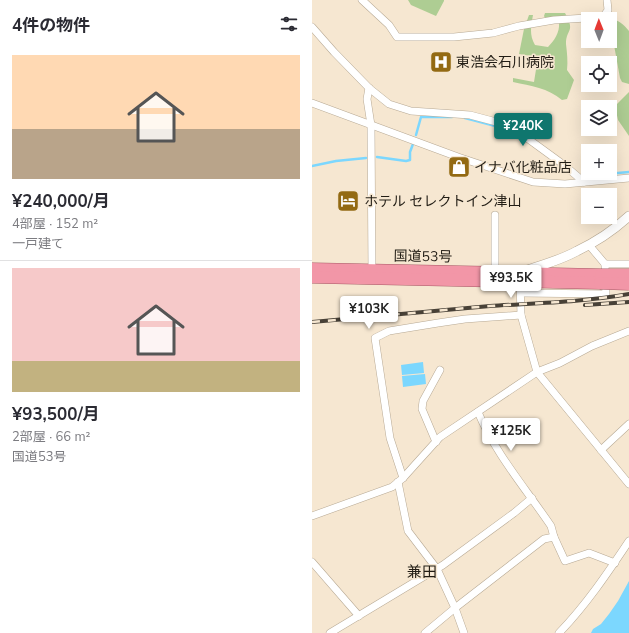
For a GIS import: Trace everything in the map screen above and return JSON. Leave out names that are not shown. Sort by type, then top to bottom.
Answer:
[{"type":"highway","name":"国道53号","points":[[312,268],[372,275],[520,282],[602,274],[629,275]]},
{"type":"highway","name":"国道53号","points":[[312,277],[495,272],[520,282]]},
{"type":"highway","name":"国道53号","points":[[602,274],[629,284]]},
{"type":"street","points":[[362,0],[389,25],[398,37],[447,37],[493,33],[520,26],[554,20],[603,17],[608,10],[607,0]]},
{"type":"street","points":[[312,27],[369,88],[389,104],[404,110],[470,115],[504,124],[516,130],[552,156],[584,182]]},
{"type":"street","points":[[369,88],[367,99],[371,125],[372,275]]},
{"type":"street","points":[[312,103],[458,157],[533,182],[550,184],[629,178]]},
{"type":"street","points":[[495,215],[495,272]]},
{"type":"street","points":[[520,282],[589,245],[609,232],[629,216]]},
{"type":"street","points":[[520,282],[606,294],[602,274],[589,245]]},
{"type":"street","points":[[602,274],[629,264]]},
{"type":"street","points":[[520,282],[521,315],[537,372],[629,484]]},
{"type":"street","points":[[464,633],[455,608],[437,569],[408,531],[400,480],[390,438],[375,338],[389,331],[438,323],[465,319],[521,315]]},
{"type":"street","points":[[312,516],[392,487],[440,437],[537,372],[560,364],[592,346],[629,332]]},
{"type":"street","points":[[436,442],[422,409],[423,401],[440,370]]},
{"type":"street","points":[[478,412],[483,423],[510,467],[551,526],[554,537],[565,561],[588,553],[614,563]]},
{"type":"street","points":[[601,450],[629,424]]},
{"type":"street","points":[[330,633],[437,569],[514,513],[532,498]]},
{"type":"street","points":[[425,633],[544,539],[554,537]]},
{"type":"street","points":[[559,633],[580,611],[629,541]]},
{"type":"street","points":[[312,562],[359,616]]},
{"type":"green space","points":[[408,0],[444,1],[436,16],[411,5]]},
{"type":"green space","points":[[545,13],[565,13],[570,24],[570,30],[566,39],[567,70],[574,80],[567,99],[562,100],[545,90],[513,82],[513,78],[534,82],[538,57],[519,54],[524,29],[529,15],[533,15],[531,34],[535,45],[548,47],[559,30],[559,23],[548,24],[544,16]]},
{"type":"green space","points":[[617,21],[629,31],[629,84],[622,82],[620,78],[615,48],[617,48]]},
{"type":"green space","points":[[629,92],[629,136],[618,120],[617,104]]},
{"type":"water","points":[[423,362],[424,373],[402,375],[401,365]]},
{"type":"water","points":[[425,374],[426,384],[403,387],[402,376]]},
{"type":"water","points":[[629,581],[629,633],[591,633],[593,629],[601,624],[609,614]]},
{"type":"waterway","points":[[416,135],[421,117],[452,117]]},
{"type":"waterway","points":[[465,118],[503,128],[514,133]]},
{"type":"waterway","points":[[377,157],[406,161],[410,160],[410,152],[413,144]]},
{"type":"waterway","points":[[312,166],[336,161],[366,158]]},
{"type":"waterway","points":[[617,173],[629,172]]},
{"type":"railway","points":[[312,322],[490,306],[577,301],[629,294]]},
{"type":"railway","points":[[585,305],[629,302]]},
{"type":"place","name":"東浩会石川病院","points":[[441,62]]},
{"type":"place","name":"イナバ化粧品店","points":[[459,167]]},
{"type":"place","name":"ホテル セレクトイン津山","points":[[348,201]]},
{"type":"district","name":"兼田","points":[[422,572]]}]
